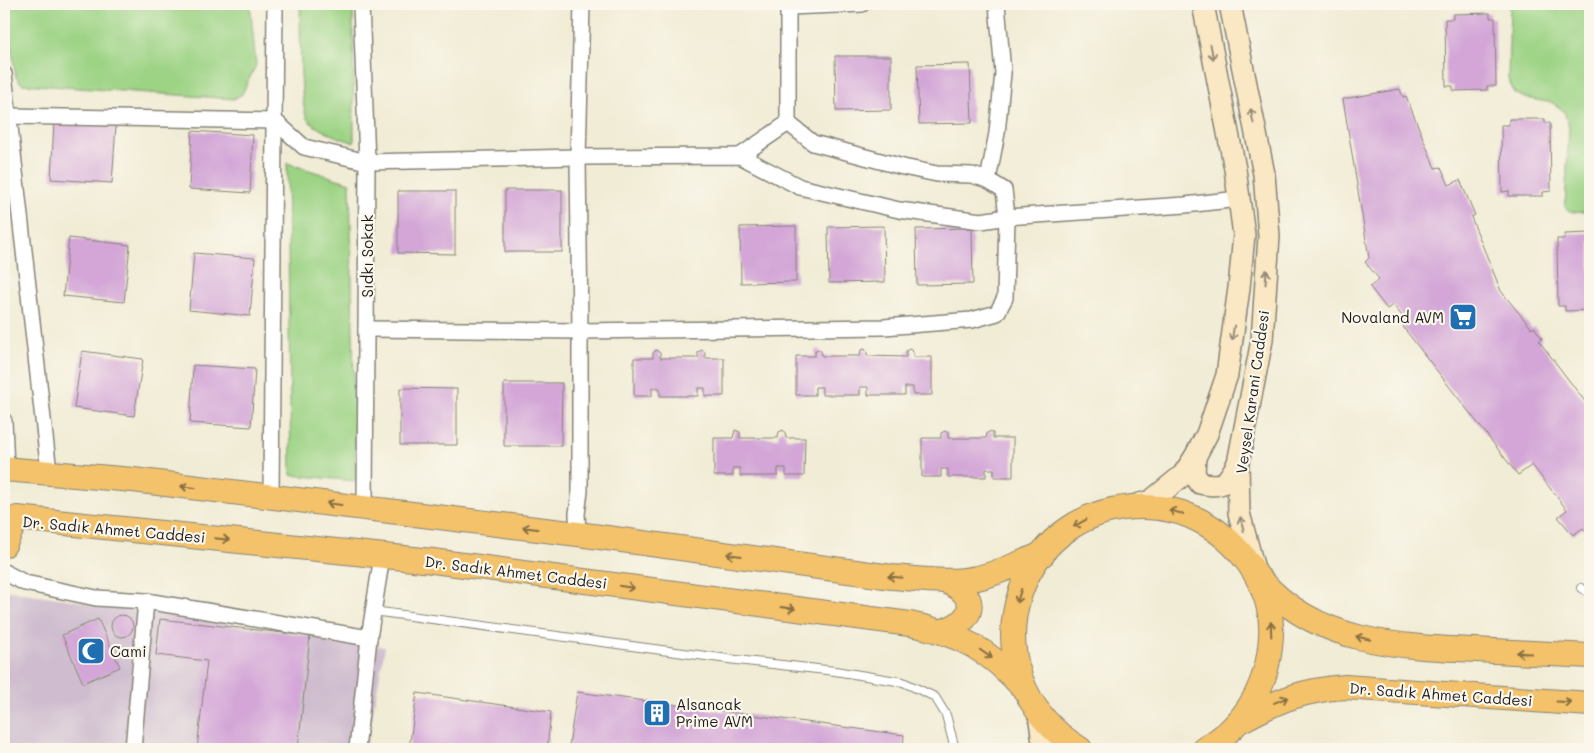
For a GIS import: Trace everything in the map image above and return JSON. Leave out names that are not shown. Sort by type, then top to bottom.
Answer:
[{"type":"main road","name":"Veysel Karani Caddesi","points":[[1125,508],[1151,500],[1174,484],[1183,475],[1207,434],[1227,375],[1244,235],[1235,169],[1203,4]]},
{"type":"main road","name":"Veysel Karani Caddesi","points":[[1230,4],[1264,174],[1269,236],[1262,340],[1238,463],[1239,513],[1254,572]]},
{"type":"main road","points":[[1195,457],[1194,474],[1200,483],[1214,486],[1228,480],[1238,463]]},
{"type":"main road","points":[[5,469],[133,480],[366,508],[578,534],[892,577],[944,581],[976,578],[1001,572],[1043,554]]},
{"type":"main road","points":[[1080,749],[1058,734],[1039,714],[1024,689],[1014,652],[1015,614],[1023,586],[1032,569],[1062,534],[1086,520],[1125,508],[1163,509],[1182,513],[1199,520],[1216,530],[1230,542],[1279,599],[1303,616],[1336,631],[1366,640],[1398,646],[1590,656]]},
{"type":"main road","name":"Dr. Sadık Ahmet Caddesi","points":[[4,546],[17,518],[382,556],[910,624],[943,631],[974,646],[1006,669],[1024,689]]},
{"type":"main road","points":[[1204,749],[1223,737],[1238,722],[1259,691],[1268,668],[1271,631],[1268,606],[1265,594],[1254,572]]},
{"type":"main road","points":[[943,631],[961,623],[970,608],[968,598],[963,590],[944,581]]},
{"type":"main road","name":"Dr. Sadık Ahmet Caddesi","points":[[1238,722],[1290,696],[1308,691],[1345,686],[1590,704]]},
{"type":"main road","points":[[1039,714],[1044,749]]},
{"type":"street","points":[[271,497],[275,4]]},
{"type":"street","name":"Sıdkı Sokak","points":[[360,4],[367,162],[366,508]]},
{"type":"street","points":[[578,534],[577,514],[580,491],[580,331],[578,156],[582,4]]},
{"type":"street","points":[[788,123],[788,6],[862,4]]},
{"type":"street","points":[[988,180],[996,133],[1002,74],[997,4]]},
{"type":"street","points":[[4,74],[49,472]]},
{"type":"street","points":[[9,116],[275,121],[304,147],[367,162],[578,156],[740,156],[800,187],[890,208],[981,221],[1007,217],[1239,200]]},
{"type":"street","points":[[740,156],[788,123]]},
{"type":"street","points":[[366,329],[580,331],[884,327],[972,320],[996,313],[1005,298],[1007,217],[1004,190],[988,180],[972,175],[937,174],[813,143],[788,123]]},
{"type":"street","points":[[4,421],[5,469]]},
{"type":"street","points":[[356,749],[369,638],[382,556]]},
{"type":"street","points":[[4,572],[25,583],[96,598],[146,601],[369,638]]},
{"type":"street","points":[[133,749],[146,601]]},
{"type":"lane","points":[[1581,588],[1590,593]]},
{"type":"lane","points":[[373,611],[728,659],[835,670],[904,682],[936,697],[946,715],[955,749]]},
{"type":"shaded area","points":[[4,590],[385,647],[366,749],[4,749]]},
{"type":"green space","points":[[5,4],[250,4],[256,65],[242,94],[234,99],[22,84],[16,77]]},
{"type":"green space","points":[[300,4],[353,4],[354,143],[319,129],[309,121],[305,114],[301,66]]},
{"type":"green space","points":[[1507,4],[1590,4],[1590,212],[1572,212],[1565,207],[1569,127],[1564,111],[1553,103],[1525,98],[1514,93],[1508,78],[1510,9]]},
{"type":"green space","points":[[287,163],[350,183],[356,481],[291,475]]},
{"type":"building","points":[[1490,13],[1490,18],[1495,18],[1496,86],[1487,86],[1487,90],[1453,91],[1453,86],[1446,86],[1445,19],[1453,19],[1453,14]]},
{"type":"building","points":[[835,56],[891,56],[891,110],[836,111]]},
{"type":"building","points":[[970,64],[972,123],[919,124],[917,65]]},
{"type":"building","name":"Novaland AVM","points":[[1400,89],[1403,97],[1406,96],[1435,168],[1441,167],[1449,185],[1460,180],[1475,215],[1471,217],[1501,291],[1532,329],[1534,327],[1542,338],[1539,341],[1590,408],[1590,537],[1583,528],[1573,535],[1558,517],[1567,510],[1532,465],[1518,475],[1403,327],[1408,323],[1393,305],[1387,309],[1370,287],[1379,279],[1365,262],[1369,258],[1343,99]]},
{"type":"building","points":[[1509,119],[1545,119],[1545,123],[1550,123],[1551,191],[1543,192],[1543,196],[1509,196],[1509,191],[1502,192],[1501,125],[1509,125]]},
{"type":"building","points":[[54,122],[116,125],[112,183],[51,179]]},
{"type":"building","points":[[192,131],[253,135],[250,193],[189,189]]},
{"type":"building","points":[[505,190],[562,190],[562,252],[505,252]]},
{"type":"building","points":[[398,191],[455,191],[455,254],[398,253]]},
{"type":"building","points":[[796,226],[796,282],[741,283],[740,227]]},
{"type":"building","points":[[884,226],[885,282],[829,283],[828,227]]},
{"type":"building","points":[[972,228],[973,284],[917,285],[916,229]]},
{"type":"building","points":[[1590,233],[1590,310],[1565,311],[1565,306],[1558,306],[1557,239],[1565,239],[1565,234]]},
{"type":"building","points":[[69,238],[130,245],[124,302],[63,296]]},
{"type":"building","points":[[194,253],[255,258],[250,316],[189,310]]},
{"type":"building","points":[[817,349],[821,351],[822,356],[860,356],[861,350],[865,349],[867,356],[906,357],[906,351],[910,349],[913,352],[913,357],[932,357],[932,395],[913,395],[913,387],[905,387],[905,395],[868,395],[868,387],[860,387],[860,395],[822,395],[822,387],[815,387],[815,395],[796,395],[796,356],[815,356]]},
{"type":"building","points":[[656,350],[660,353],[660,358],[698,358],[698,352],[702,350],[705,352],[705,358],[724,358],[724,396],[705,396],[705,388],[698,388],[698,396],[660,396],[660,388],[652,388],[652,396],[634,396],[634,358],[653,358],[653,353]]},
{"type":"building","points":[[82,351],[143,359],[134,416],[74,408]]},
{"type":"building","points":[[193,365],[255,369],[251,427],[190,423]]},
{"type":"building","points":[[504,383],[562,383],[561,446],[504,446]]},
{"type":"building","points":[[400,388],[457,389],[457,445],[400,445]]},
{"type":"building","points":[[735,430],[740,432],[740,438],[778,438],[779,432],[783,430],[786,438],[805,438],[804,476],[786,476],[786,468],[778,468],[778,476],[740,476],[740,468],[733,468],[733,476],[714,476],[714,438],[733,438]]},
{"type":"building","points":[[945,431],[948,433],[948,438],[986,438],[987,433],[991,431],[993,438],[1013,438],[1013,477],[994,477],[994,469],[986,469],[986,477],[948,477],[948,469],[941,469],[941,477],[922,477],[922,438],[941,438],[941,433]]},
{"type":"building","points":[[118,615],[126,615],[133,622],[133,630],[126,637],[118,637],[111,630],[111,622]]},
{"type":"building","name":"Cami","points":[[98,619],[120,667],[83,683],[62,635]]},
{"type":"building","points":[[160,619],[310,636],[298,749],[197,749],[207,661],[156,655]]},
{"type":"building","name":"Alsancak Prime AVM","points":[[577,692],[904,735],[903,749],[571,749],[569,746]]},
{"type":"building","points":[[417,693],[551,712],[547,749],[409,749]]},
{"type":"place","name":"Novaland AVM","points":[[1463,317]]},
{"type":"place","name":"Cami","points":[[91,651]]},
{"type":"place","name":"Alsancak Prime AVM","points":[[657,713]]}]
